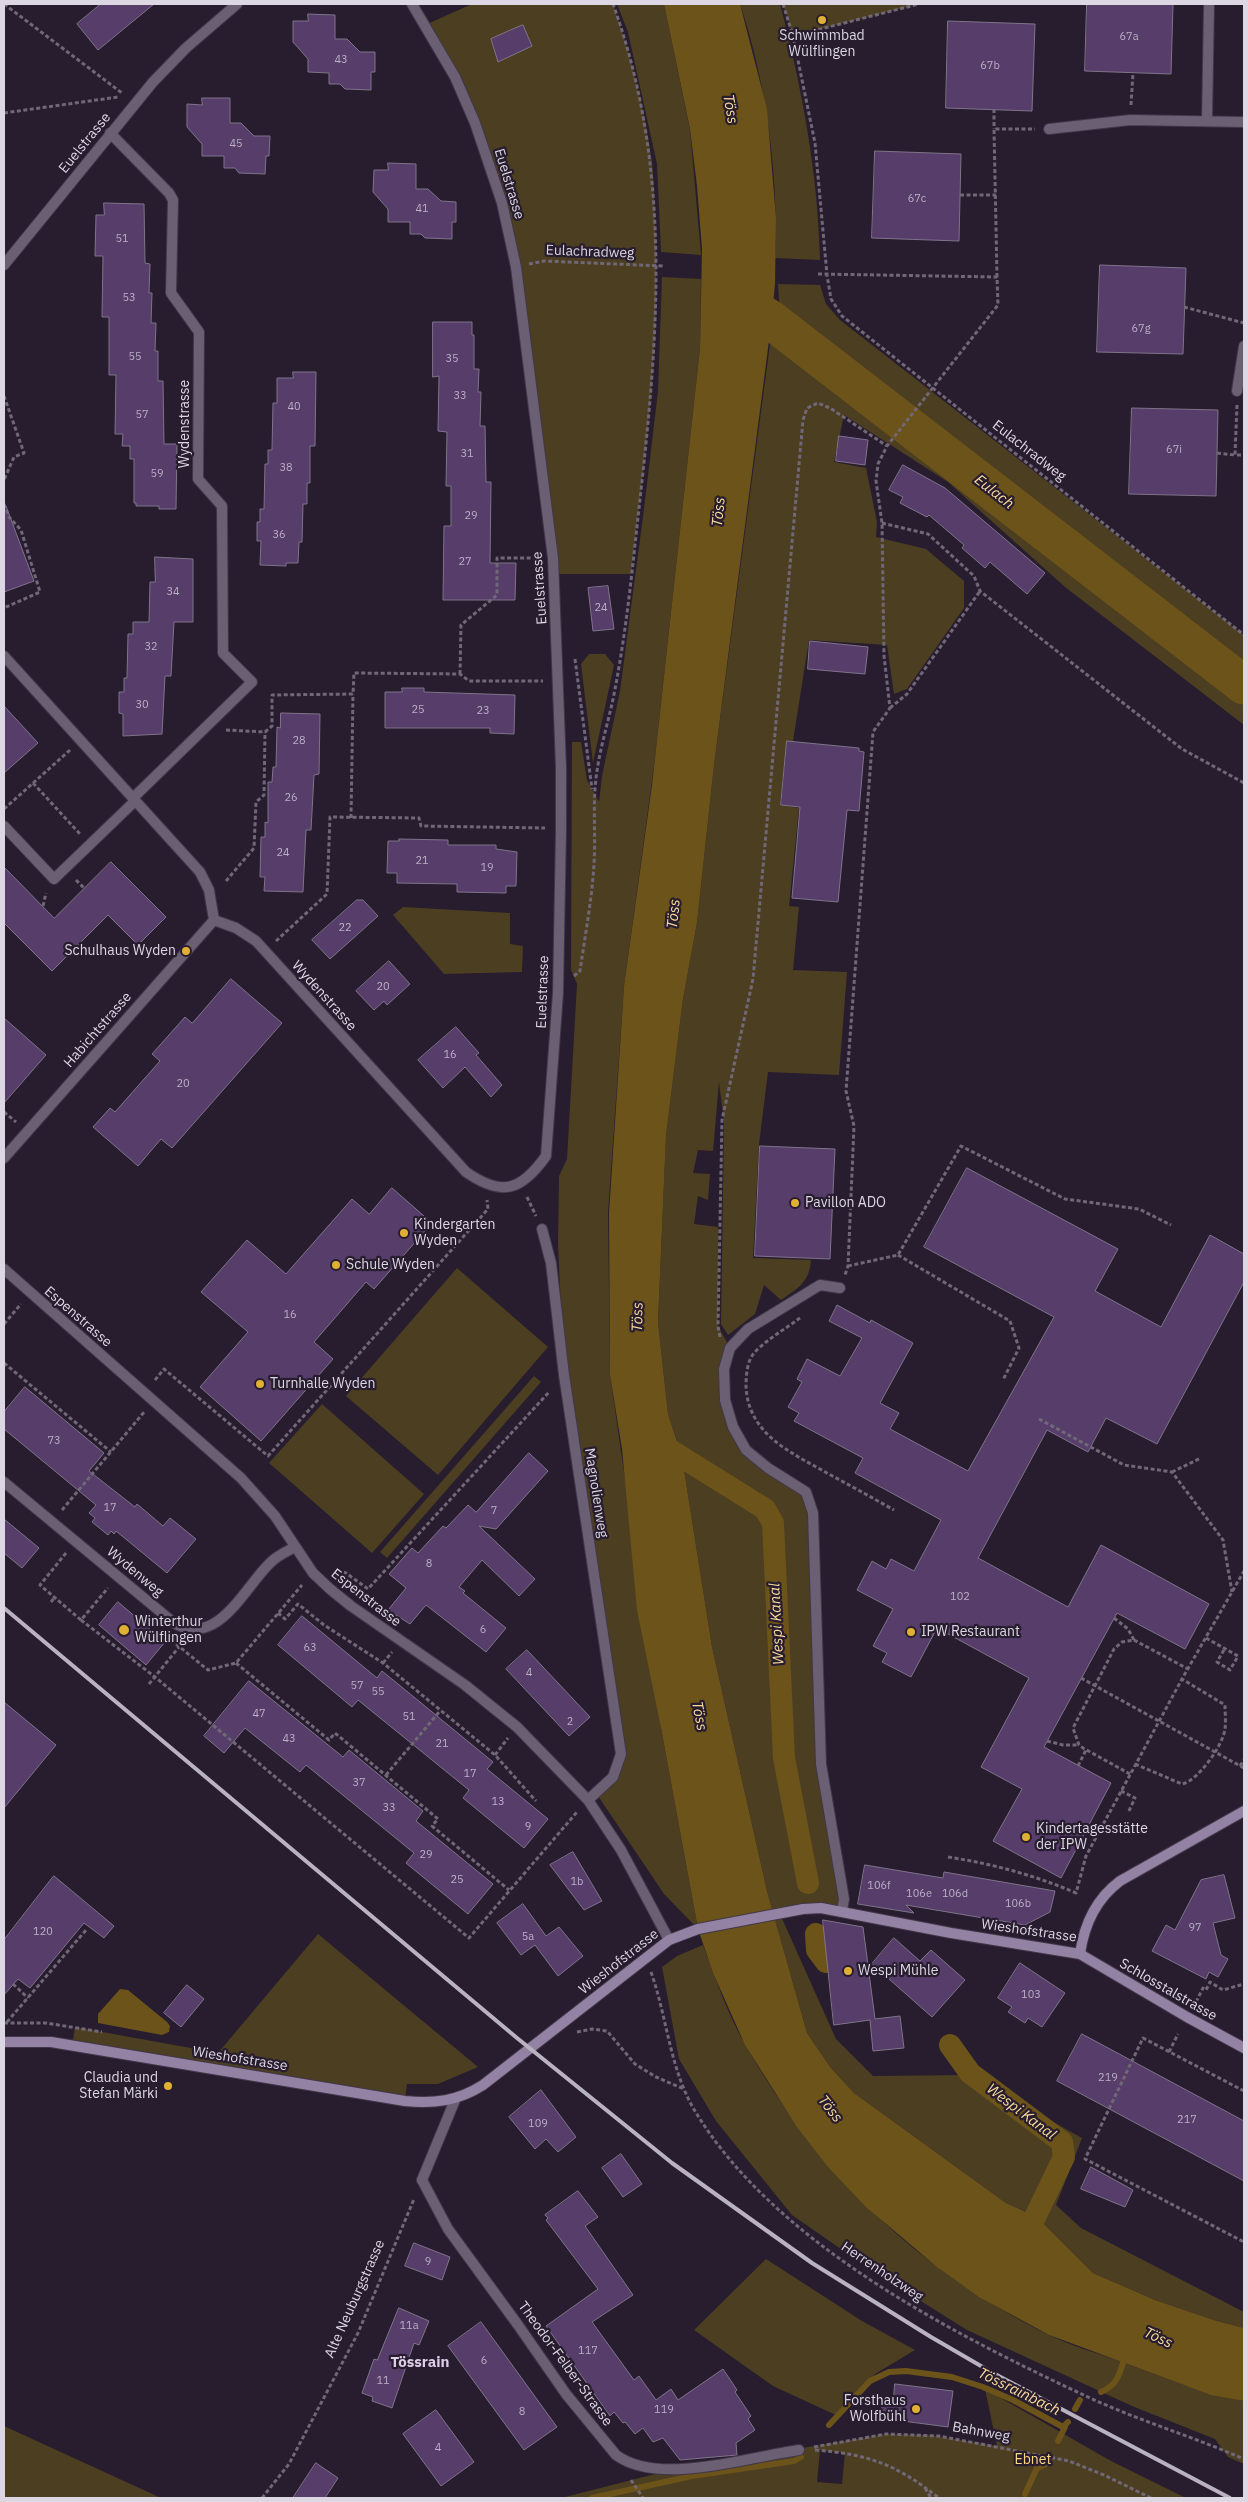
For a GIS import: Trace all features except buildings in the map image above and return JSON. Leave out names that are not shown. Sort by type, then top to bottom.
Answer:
[{"type":"street","name":"Euelstrasse","points":[[4,265],[110,133],[186,48],[237,4]]},
{"type":"street","name":"Euelstrasse","points":[[412,4],[454,77],[475,122],[502,203],[516,266],[553,558],[561,829],[558,993],[546,1156],[534,1172],[519,1183]]},
{"type":"street","points":[[1207,122],[1209,4]]},
{"type":"street","points":[[1050,129],[1130,120],[1244,122]]},
{"type":"street","name":"Wydenstrasse","points":[[110,133],[170,192],[173,200],[171,292],[199,332],[198,480],[222,506],[224,653],[252,682],[134,799]]},
{"type":"street","points":[[1237,391],[1244,346]]},
{"type":"street","points":[[4,656],[200,872],[209,890],[214,920]]},
{"type":"street","points":[[4,826],[54,879],[134,799]]},
{"type":"street","name":"Wydenstrasse","points":[[214,920],[236,928],[256,941],[466,1172],[485,1185]]},
{"type":"street","name":"Habichtstrasse","points":[[4,1158],[214,920]]},
{"type":"street","points":[[485,1185],[503,1188],[519,1183]]},
{"type":"street","name":"Magnolienweg","points":[[542,1229],[551,1263],[564,1375],[621,1754],[613,1777],[588,1800]]},
{"type":"street","name":"Espenstrasse","points":[[4,1269],[241,1478],[270,1510],[313,1573],[351,1606],[465,1685],[517,1727],[588,1800],[621,1850],[669,1940]]},
{"type":"street","points":[[840,1288],[820,1285],[748,1329],[730,1348],[724,1369],[725,1400],[733,1428],[746,1450],[768,1468],[806,1492],[812,1513],[821,1764],[844,1899],[842,1911]]},
{"type":"street","name":"Wydenweg","points":[[4,1482],[174,1623],[189,1629],[204,1628],[218,1622],[273,1560],[295,1546]]},
{"type":"street","name":"Wieshofstrasse","points":[[4,2042],[51,2042],[405,2101],[430,2102],[454,2100],[483,2085],[669,1940],[698,1929],[780,1913],[821,1908],[951,1933],[1080,1954],[1082,1937],[1096,1905],[1107,1891],[1120,1881],[1244,1811]]},
{"type":"street","name":"Schlosstalstrasse","points":[[1080,1954],[1187,2018],[1244,2048]]},
{"type":"street","points":[[422,2180],[454,2100]]},
{"type":"street","name":"Theodor-Felber-Strasse","points":[[422,2180],[448,2229],[566,2394],[616,2454],[627,2461],[643,2467],[671,2470],[799,2450]]},
{"type":"path","points":[[4,4],[122,93]]},
{"type":"path","points":[[593,794],[597,767],[615,690],[631,574],[653,389],[657,266],[652,163],[639,95],[624,34],[612,4]]},
{"type":"path","name":"Eulachradweg","points":[[783,4],[793,36],[816,144],[827,275],[831,299],[842,316],[1244,635]]},
{"type":"path","points":[[793,36],[919,4]]},
{"type":"path","points":[[1132,90],[1133,73]]},
{"type":"path","points":[[4,113],[118,97]]},
{"type":"path","points":[[890,708],[884,656],[882,523],[876,481],[878,464],[887,446],[998,305],[994,109]]},
{"type":"path","points":[[994,129],[1050,129]]},
{"type":"path","points":[[960,196],[996,196]]},
{"type":"path","name":"Eulachradweg","points":[[516,266],[544,261],[663,266]]},
{"type":"path","points":[[818,274],[997,277]]},
{"type":"path","points":[[1184,307],[1244,323]]},
{"type":"path","points":[[1235,454],[1237,391]]},
{"type":"path","points":[[4,396],[24,454],[14,457],[4,480]]},
{"type":"path","points":[[730,1348],[721,1339],[718,1326],[722,1120],[753,979],[802,420],[807,408],[818,403],[830,408],[887,446]]},
{"type":"path","points":[[1217,453],[1244,455]]},
{"type":"path","points":[[4,504],[8,517],[21,530],[40,592],[4,608]]},
{"type":"path","points":[[882,523],[928,534],[974,576],[980,591],[1182,749],[1244,783]]},
{"type":"path","points":[[460,674],[461,625],[497,595],[497,558],[553,558]]},
{"type":"path","points":[[840,1288],[848,1266],[854,1126],[846,1091],[853,968],[873,732],[890,708],[907,694],[980,591]]},
{"type":"path","points":[[558,993],[580,971],[594,867],[596,824],[574,654]]},
{"type":"path","points":[[351,818],[354,672],[460,674],[469,681],[558,681]]},
{"type":"path","points":[[220,733],[225,730],[265,732],[272,726],[272,694],[353,694]]},
{"type":"path","points":[[226,882],[254,848],[256,802],[264,795],[265,732]]},
{"type":"path","points":[[4,809],[73,748]]},
{"type":"path","points":[[33,783],[90,844]]},
{"type":"path","points":[[274,943],[327,894],[330,817],[419,818],[421,826],[561,829]]},
{"type":"path","points":[[4,1112],[16,1123]]},
{"type":"path","points":[[898,1255],[961,1146],[1065,1199],[1140,1209],[1172,1225]]},
{"type":"path","points":[[519,1183],[542,1229]]},
{"type":"path","points":[[155,1380],[164,1369],[268,1456],[488,1209],[485,1185]]},
{"type":"path","points":[[848,1266],[898,1255],[1010,1321],[1019,1348],[1003,1380]]},
{"type":"path","points":[[4,1324],[24,1301]]},
{"type":"path","points":[[802,1316],[753,1354],[746,1380],[748,1404],[752,1413],[760,1426],[782,1448],[894,1510]]},
{"type":"path","points":[[4,1363],[110,1452]]},
{"type":"path","points":[[337,1570],[346,1572],[368,1590],[564,1375]]},
{"type":"path","points":[[52,1522],[147,1409]]},
{"type":"path","points":[[1040,1419],[1124,1465],[1172,1472],[1201,1458]]},
{"type":"path","points":[[1172,1472],[1223,1540],[1232,1593]]},
{"type":"path","points":[[65,1554],[40,1585],[81,1620],[155,1677],[469,1938],[574,1815]]},
{"type":"path","points":[[948,1856],[993,1864],[1042,1878],[1076,1893],[1086,1856],[1182,1679],[1244,1571]]},
{"type":"path","points":[[149,1684],[179,1647],[208,1670],[236,1663],[313,1573]]},
{"type":"path","points":[[81,1620],[108,1588]]},
{"type":"path","points":[[51,1602],[55,1597]]},
{"type":"path","points":[[278,1613],[285,1619],[298,1604],[324,1625],[383,1663],[495,1755],[536,1801]]},
{"type":"path","points":[[1114,1618],[1128,1629],[1134,1640],[1188,1669]]},
{"type":"path","points":[[95,1639],[100,1634]]},
{"type":"path","points":[[1206,1638],[1224,1648],[1238,1656],[1230,1670],[1217,1662],[1224,1648]]},
{"type":"path","points":[[1130,1774],[1079,1745],[1073,1728],[1114,1649],[1122,1642],[1134,1640]]},
{"type":"path","points":[[236,1663],[329,1740],[335,1733],[386,1775],[438,1819],[432,1826],[509,1890]]},
{"type":"path","points":[[1081,1678],[1244,1768]]},
{"type":"path","points":[[1135,1764],[1182,1784],[1195,1779],[1215,1751],[1225,1731],[1225,1705],[1182,1679]]},
{"type":"path","points":[[386,1775],[440,1711]]},
{"type":"path","points":[[1047,1741],[1063,1745],[1079,1745]]},
{"type":"path","points":[[1078,1766],[1086,1750]]},
{"type":"path","points":[[1240,1766],[1244,1760]]},
{"type":"path","points":[[1121,1791],[1135,1798],[1128,1813]]},
{"type":"path","points":[[7,2023],[86,1930]]},
{"type":"path","name":"Herrenholzweg","points":[[643,1962],[652,1973],[684,2090],[710,2132],[753,2187],[788,2218],[875,2281],[946,2327],[1091,2398],[1244,2458]]},
{"type":"path","points":[[1196,2002],[1202,1988],[1206,1990],[1210,1982],[1223,1990],[1244,1984]]},
{"type":"path","points":[[13,1984],[28,1998]]},
{"type":"path","points":[[549,2034],[572,2034],[592,2029],[607,2031],[635,2064],[656,2077],[684,2090]]},
{"type":"path","points":[[1169,2052],[1178,2034]]},
{"type":"path","points":[[1244,2091],[1143,2038],[1085,2159],[1244,2242]]},
{"type":"path","name":"Alte Neuburgstrasse","points":[[262,2498],[289,2464],[358,2332],[422,2180]]},
{"type":"path","name":"Bahnweg","points":[[799,2450],[886,2434],[929,2435],[1068,2461],[1104,2475],[1151,2498]]},
{"type":"path","points":[[799,2450],[845,2453],[875,2460],[903,2471],[940,2498]]},
{"type":"path","points":[[924,2486],[931,2498]]},
{"type":"path","points":[[639,2493],[643,2498]]},
{"type":"green space","points":[[472,4],[613,4],[631,62],[641,101],[652,162],[656,311],[654,355],[642,486],[631,574],[555,574],[516,267],[475,123],[425,25]]},
{"type":"green space","points":[[617,4],[664,4],[690,130],[701,255],[661,252],[657,164],[628,32]]},
{"type":"green space","points":[[740,4],[780,4],[808,131],[819,227],[820,260],[775,258],[775,195],[769,129],[757,65]]},
{"type":"green space","name":"Schwimmbad Wülflingen","points":[[783,4],[919,4],[793,36]]},
{"type":"green space","points":[[662,277],[701,279],[700,348],[654,766],[624,986],[608,1213],[610,1375],[661,1728],[698,1929],[664,1894],[596,1793],[613,1777],[621,1754],[564,1375],[558,1243],[559,1176],[567,1159],[577,984],[571,970],[572,742],[581,742],[587,780],[599,802],[602,776],[620,691],[644,509],[658,391]]},
{"type":"green space","points":[[778,284],[820,285],[826,304],[840,320],[1244,635],[1244,725],[1065,587],[948,482],[844,415],[834,462],[866,468],[877,522],[876,537],[926,549],[964,581],[964,608],[907,689],[894,694],[887,645],[809,640],[793,741],[787,741],[780,805],[799,808],[789,906],[799,907],[793,970],[847,972],[839,1075],[768,1072],[759,1144],[753,1258],[811,1260],[810,1268],[802,1284],[781,1300],[764,1285],[755,1314],[728,1335],[721,1324],[724,1122],[719,1082],[713,1151],[698,1150],[693,1173],[710,1174],[708,1200],[698,1196],[694,1224],[718,1227],[718,1326],[730,1348],[725,1400],[746,1450],[806,1492],[813,1513],[821,1764],[842,1911],[780,1914],[836,2039],[873,2076],[969,2075],[1082,2138],[1056,2205],[1081,2228],[1244,2312],[1244,2328],[1155,2300],[1093,2273],[1037,2217],[1006,2203],[854,2093],[831,2068],[807,2033],[767,1891],[712,1647],[682,1457],[668,1414],[658,1322],[666,1136],[683,999],[697,923],[714,765],[770,344],[782,346]]},
{"type":"green space","points":[[589,654],[605,654],[614,665],[593,763],[581,664]]},
{"type":"green space","points":[[403,907],[510,913],[510,944],[523,946],[522,972],[444,974],[393,915]]},
{"type":"green space","points":[[457,1268],[548,1347],[438,1475],[346,1396]]},
{"type":"green space","points":[[534,1376],[541,1382],[387,1558],[380,1552]]},
{"type":"green space","points":[[322,1404],[424,1494],[372,1553],[269,1463]]},
{"type":"green space","points":[[318,1934],[478,2067],[438,2084],[407,2084],[405,2101],[72,2046],[75,2027],[218,2053]]},
{"type":"green space","points":[[703,1945],[733,2022],[775,2093],[806,2136],[839,2176],[874,2213],[954,2279],[999,2308],[1047,2334],[1075,2346],[1182,2384],[1244,2401],[1244,2464],[1228,2457],[1215,2439],[1132,2406],[967,2330],[871,2270],[792,2215],[716,2121],[679,2059],[662,1967],[677,1956]]},
{"type":"green space","points":[[766,2259],[862,2321],[915,2350],[875,2374],[838,2416],[773,2386],[694,2330]]},
{"type":"green space","name":"Ebnet","points":[[985,2389],[1111,2461],[1186,2498],[561,2498],[671,2470],[886,2434],[929,2435],[997,2446]],"holes":[[[820,2450],[845,2453],[842,2484],[817,2482]]]},
{"type":"green space","points":[[4,2426],[161,2498],[4,2498]]},
{"type":"water","name":"Töss","points":[[664,4],[740,4],[767,109],[776,218],[775,284],[770,333],[714,765],[697,923],[683,999],[666,1136],[658,1322],[668,1414],[682,1457],[712,1647],[767,1891],[807,2033],[831,2068],[854,2093],[1006,2203],[1037,2217],[1093,2273],[1155,2300],[1244,2328],[1244,2401],[1211,2395],[1049,2335],[979,2297],[937,2267],[866,2207],[828,2167],[797,2127],[745,2045],[713,1973],[698,1929],[637,1610],[622,1449],[610,1375],[609,1213],[624,986],[652,785],[700,348],[702,249],[697,186],[690,129]]},
{"type":"water","points":[[120,1989],[128,1990],[167,2022],[170,2026],[169,2032],[162,2035],[98,2023],[98,2014]]},
{"type":"waterway","name":"Eulach","points":[[743,302],[771,320],[1244,685]]},
{"type":"waterway","name":"Wespi Kanal","points":[[656,1441],[765,1509],[773,1523],[784,1758],[808,1883]]},
{"type":"waterway","name":"Wespi Kanal","points":[[816,1934],[817,1950],[826,1962]]},
{"type":"waterway","name":"Wespi Kanal","points":[[950,2045],[970,2073],[1062,2142],[1064,2157],[1022,2244]]},
{"type":"waterway","name":"Tössrainbach","points":[[1101,2392],[1115,2382],[1125,2356]]},
{"type":"waterway","name":"Tössrainbach","points":[[829,2425],[870,2381],[889,2372],[906,2371],[952,2377],[983,2387],[1013,2400],[1063,2427],[1068,2422]]},
{"type":"waterway","name":"Tössrainbach","points":[[1075,2409],[1080,2400]]},
{"type":"waterway","points":[[1058,2441],[1065,2427]]},
{"type":"waterway","name":"Tössrainbach","points":[[592,2498],[692,2476],[794,2461],[801,2457]]},
{"type":"waterway","points":[[1025,2494],[1037,2468],[1046,2464]]},
{"type":"railway","points":[[4,1608],[517,2038],[672,2163],[812,2263],[931,2337],[993,2373],[1230,2498]]},
{"type":"place","name":"Schwimmbad Wülflingen","points":[[822,20]]},
{"type":"place","name":"Schulhaus Wyden","points":[[186,951]]},
{"type":"place","name":"Pavillon ADO","points":[[795,1203]]},
{"type":"place","name":"Kindergarten Wyden","points":[[404,1233]]},
{"type":"place","name":"Schule Wyden","points":[[336,1265]]},
{"type":"place","name":"Turnhalle Wyden","points":[[260,1384]]},
{"type":"place","name":"Winterthur Wülflingen","points":[[124,1630]]},
{"type":"place","name":"IPW Restaurant","points":[[911,1632]]},
{"type":"place","name":"Kindertagesstätte der IPW","points":[[1026,1837]]},
{"type":"place","name":"Wespi Mühle","points":[[848,1971]]},
{"type":"place","name":"Claudia und Stefan Märki","points":[[168,2086]]},
{"type":"place","name":"Forsthaus Wolfbühl","points":[[916,2409]]},
{"type":"district","name":"Tössrain","points":[[420,2363]]}]
